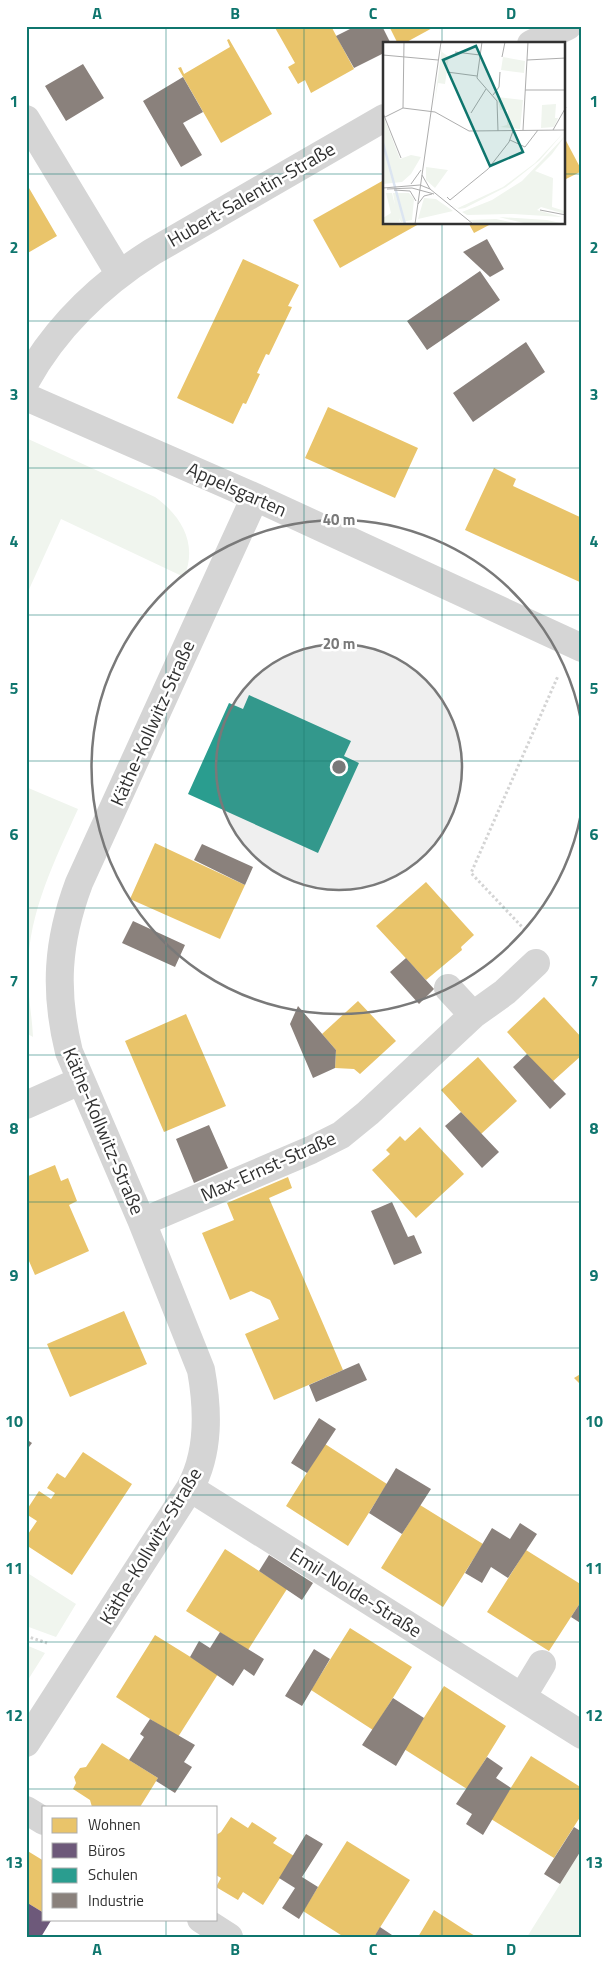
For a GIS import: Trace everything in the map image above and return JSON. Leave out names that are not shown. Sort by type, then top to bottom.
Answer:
[{"type":"street","points":[[535,42],[568,26]]},
{"type":"street","name":"Hubert-Salentin-Straße","points":[[26,381],[40,356],[60,331],[88,301],[119,273],[226,208],[383,119]]},
{"type":"street","points":[[26,120],[119,273]]},
{"type":"street","name":"Appelsgarten","points":[[26,397],[255,497],[578,646]]},
{"type":"street","name":"Käthe-Kollwitz-Straße","points":[[26,1743],[190,1488],[198,1474],[205,1437],[206,1393],[201,1370],[142,1222],[69,1052],[62,1024],[59,970],[67,915],[79,882],[255,497]]},
{"type":"street","name":"Max-Ernst-Straße","points":[[142,1222],[341,1135],[368,1113],[473,1015],[506,992],[536,963]]},
{"type":"street","points":[[448,988],[473,1015]]},
{"type":"street","points":[[26,1106],[80,1080]]},
{"type":"street","name":"Emil-Nolde-Straße","points":[[190,1488],[582,1735]]},
{"type":"street","points":[[522,1697],[542,1664]]},
{"type":"street","points":[[26,1810],[42,1820]]},
{"type":"street","points":[[203,1920],[229,1937]]},
{"type":"path","points":[[536,963],[547,953],[471,873],[578,646]]},
{"type":"shaded area","points":[[26,438],[155,497],[165,505],[180,522],[188,543],[188,565],[184,577],[61,519],[26,596]]},
{"type":"shaded area","points":[[26,787],[78,809],[45,886],[33,926],[29,947],[28,977],[33,1037],[26,1033]]},
{"type":"shaded area","points":[[26,1572],[76,1604],[56,1637],[26,1626]]},
{"type":"shaded area","points":[[26,1645],[45,1653],[26,1683]]},
{"type":"shaded area","points":[[582,1849],[582,1937],[527,1937]]},
{"type":"building: Wohnen","points":[[274,26],[331,26],[354,69],[311,93],[305,80],[298,84],[288,67],[295,63]]},
{"type":"building: Wohnen","points":[[389,26],[436,26],[407,42],[397,42]]},
{"type":"building: Wohnen","points":[[229,39],[272,114],[221,143],[178,68],[181,67],[184,74],[230,47],[227,40]]},
{"type":"building: Wohnen","points":[[566,141],[582,171],[566,179]]},
{"type":"building: Wohnen","points":[[383,181],[383,225],[417,225],[340,268],[313,220]]},
{"type":"building: Wohnen","points":[[29,188],[57,236],[26,254],[26,189]]},
{"type":"building: Wohnen","points":[[470,225],[489,225],[474,233]]},
{"type":"building: Wohnen","points":[[243,259],[299,285],[288,306],[292,307],[269,355],[266,354],[257,373],[260,374],[246,404],[243,403],[233,424],[177,398]]},
{"type":"building: Wohnen","points":[[328,407],[418,448],[395,498],[305,458]]},
{"type":"building: Wohnen","points":[[494,468],[516,479],[513,486],[582,518],[582,583],[465,530]]},
{"type":"building: Wohnen","points":[[155,843],[245,885],[220,939],[130,899]]},
{"type":"building: Wohnen","points":[[426,882],[474,935],[461,947],[462,950],[426,980],[376,926]]},
{"type":"building: Wohnen","points":[[544,997],[582,1038],[582,1055],[552,1082],[507,1032]]},
{"type":"building: Wohnen","points":[[358,1001],[396,1041],[360,1074],[354,1069],[335,1068],[336,1050],[322,1034]]},
{"type":"building: Wohnen","points":[[186,1014],[226,1106],[164,1132],[125,1041]]},
{"type":"building: Wohnen","points":[[478,1057],[517,1101],[481,1134],[441,1090]]},
{"type":"building: Wohnen","points":[[420,1127],[464,1174],[416,1218],[372,1170],[390,1154],[386,1150],[400,1136],[405,1141]]},
{"type":"building: Wohnen","points":[[55,1165],[61,1181],[68,1178],[77,1201],[69,1205],[89,1251],[35,1275],[26,1254],[26,1177]]},
{"type":"building: Wohnen","points":[[288,1177],[292,1188],[269,1198],[343,1370],[274,1400],[245,1334],[279,1319],[270,1300],[251,1291],[230,1300],[202,1233],[234,1220],[227,1203]]},
{"type":"building: Wohnen","points":[[124,1311],[147,1364],[70,1397],[47,1344]]},
{"type":"building: Wohnen","points":[[582,1373],[582,1386],[574,1378]]},
{"type":"building: Wohnen","points":[[325,1444],[387,1484],[348,1546],[286,1506]]},
{"type":"building: Wohnen","points":[[83,1452],[132,1484],[72,1575],[26,1545],[26,1537],[37,1521],[26,1514],[26,1511],[39,1491],[51,1499],[55,1493],[47,1488],[57,1473],[65,1478]]},
{"type":"building: Wohnen","points":[[420,1505],[483,1544],[443,1607],[381,1568]]},
{"type":"building: Wohnen","points":[[225,1549],[287,1589],[248,1650],[186,1611]]},
{"type":"building: Wohnen","points":[[526,1550],[582,1585],[582,1600],[549,1651],[487,1612]]},
{"type":"building: Wohnen","points":[[350,1628],[412,1667],[373,1730],[311,1690]]},
{"type":"building: Wohnen","points":[[155,1635],[218,1674],[178,1737],[116,1697]]},
{"type":"building: Wohnen","points":[[444,1686],[506,1726],[467,1789],[404,1749]]},
{"type":"building: Wohnen","points":[[102,1743],[158,1778],[141,1806],[92,1806],[90,1800],[73,1789],[76,1783],[74,1777],[80,1768],[86,1767]]},
{"type":"building: Wohnen","points":[[531,1756],[582,1788],[582,1814],[554,1858],[491,1819]]},
{"type":"building: Wohnen","points":[[231,1817],[248,1828],[252,1822],[277,1838],[273,1843],[294,1856],[263,1905],[243,1892],[238,1900],[218,1888],[221,1878],[218,1876],[218,1834]]},
{"type":"building: Wohnen","points":[[347,1841],[410,1880],[374,1937],[344,1937],[303,1911]]},
{"type":"building: Wohnen","points":[[26,1850],[42,1860],[42,1912],[26,1902]]},
{"type":"building: Wohnen","points":[[434,1910],[465,1930],[477,1937],[418,1937]]},
{"type":"building: Büros","points":[[26,1902],[42,1912],[42,1920],[51,1920],[41,1937],[26,1937]]},
{"type":"building: Schulen","points":[[249,695],[351,741],[344,756],[359,763],[318,853],[188,794],[229,703],[243,709]]},
{"type":"building: Industrie","points":[[356,26],[382,26],[390,42],[383,42],[383,54],[354,68],[336,36]]},
{"type":"building: Industrie","points":[[83,64],[104,98],[66,121],[45,86]]},
{"type":"building: Industrie","points":[[183,77],[203,112],[183,123],[202,155],[181,167],[143,101]]},
{"type":"building: Industrie","points":[[487,239],[504,269],[490,277],[463,252]]},
{"type":"building: Industrie","points":[[480,271],[500,300],[427,350],[407,321]]},
{"type":"building: Industrie","points":[[526,342],[545,372],[473,422],[453,393]]},
{"type":"building: Industrie","points":[[202,844],[253,867],[245,885],[194,860]]},
{"type":"building: Industrie","points":[[133,921],[185,945],[175,967],[122,943]]},
{"type":"building: Industrie","points":[[406,958],[434,989],[419,1004],[390,972]]},
{"type":"building: Industrie","points":[[298,1006],[336,1050],[335,1068],[313,1078],[290,1024]]},
{"type":"building: Industrie","points":[[527,1054],[566,1094],[550,1109],[513,1067]]},
{"type":"building: Industrie","points":[[461,1112],[499,1152],[482,1168],[445,1126]]},
{"type":"building: Industrie","points":[[209,1125],[228,1168],[194,1183],[176,1139]]},
{"type":"building: Industrie","points":[[392,1202],[408,1237],[414,1235],[422,1253],[394,1265],[371,1211]]},
{"type":"building: Industrie","points":[[359,1363],[367,1380],[316,1402],[309,1385]]},
{"type":"building: Industrie","points":[[319,1418],[336,1429],[307,1473],[291,1463]]},
{"type":"building: Industrie","points":[[26,1439],[32,1443],[26,1451]]},
{"type":"building: Industrie","points":[[396,1468],[431,1489],[402,1534],[369,1513]]},
{"type":"building: Industrie","points":[[520,1523],[537,1534],[508,1578],[491,1567],[482,1583],[465,1573],[492,1528],[510,1539]]},
{"type":"building: Industrie","points":[[269,1555],[313,1583],[302,1600],[259,1571]]},
{"type":"building: Industrie","points":[[582,1600],[582,1624],[571,1617]]},
{"type":"building: Industrie","points":[[220,1632],[264,1659],[254,1676],[244,1669],[233,1686],[190,1657],[199,1641],[210,1648]]},
{"type":"building: Industrie","points":[[314,1649],[330,1659],[302,1706],[285,1696]]},
{"type":"building: Industrie","points":[[393,1698],[424,1718],[396,1766],[362,1745]]},
{"type":"building: Industrie","points":[[150,1719],[195,1745],[184,1762],[192,1767],[175,1793],[156,1781],[158,1778],[129,1760],[144,1737],[140,1734]]},
{"type":"building: Industrie","points":[[487,1757],[503,1768],[496,1778],[511,1788],[483,1835],[466,1824],[472,1814],[456,1804]]},
{"type":"building: Industrie","points":[[574,1827],[582,1832],[582,1849],[560,1884],[544,1874]]},
{"type":"building: Industrie","points":[[306,1834],[323,1844],[302,1877],[318,1887],[299,1919],[282,1908],[295,1888],[279,1878]]},
{"type":"building: Industrie","points":[[380,1927],[395,1937],[374,1937]]}]
